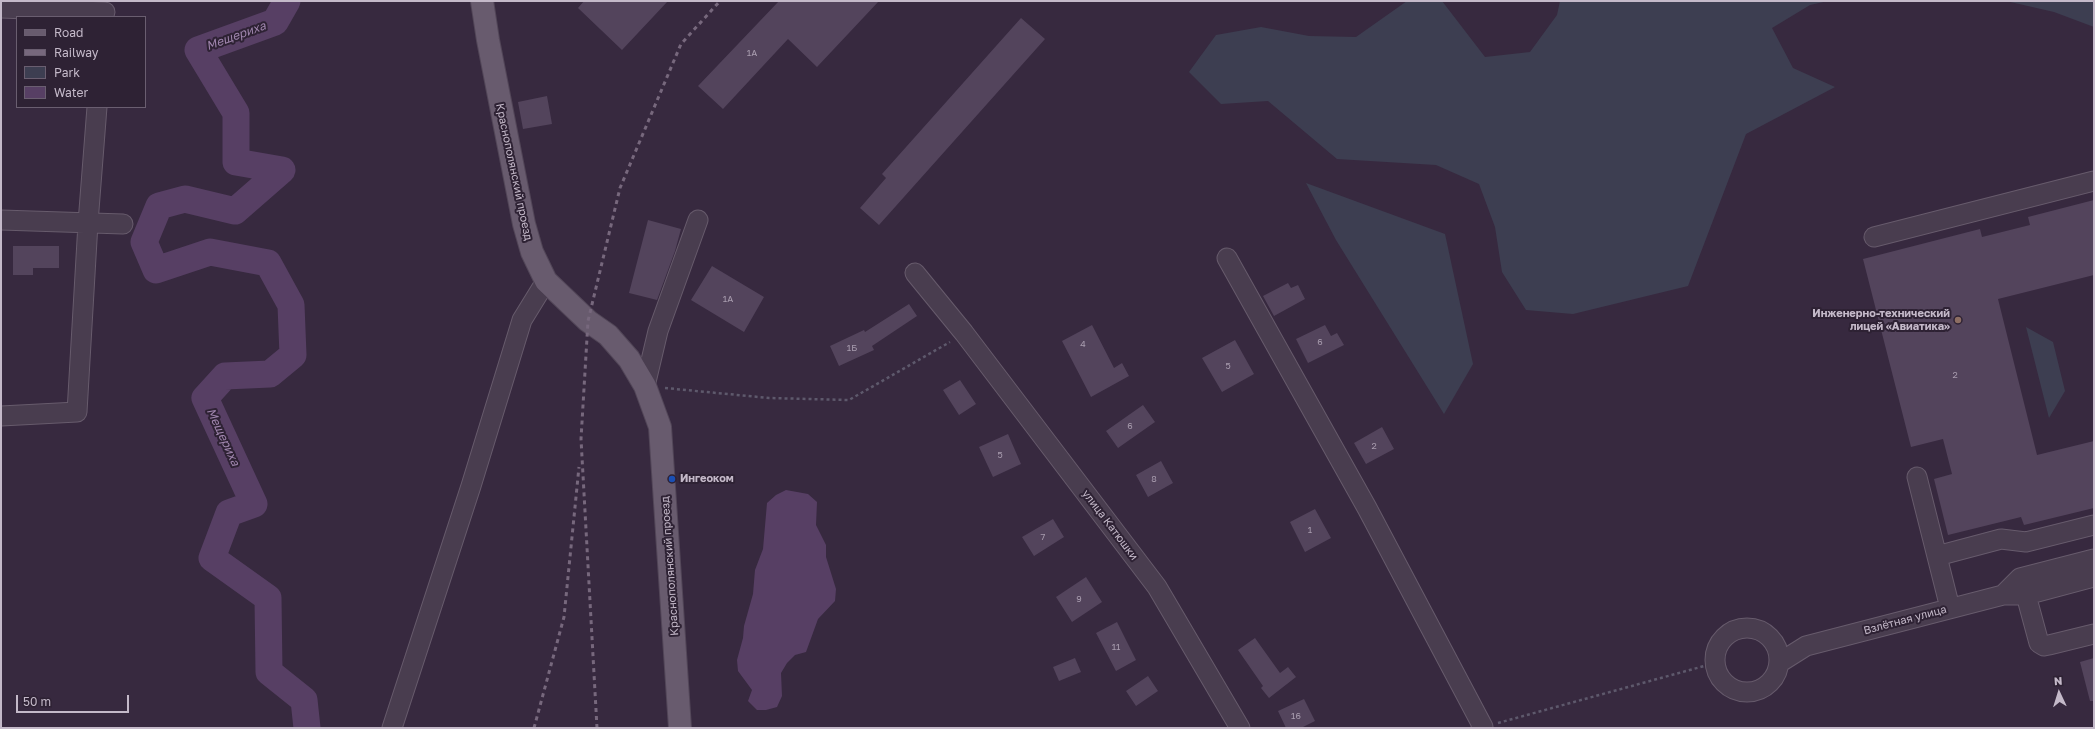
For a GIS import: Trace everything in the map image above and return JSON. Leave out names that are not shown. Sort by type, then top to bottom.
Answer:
[{"type":"main road","name":"Краснополянский проезд","points":[[482,1],[488,40],[524,224],[532,252],[546,281],[588,321],[608,335],[629,359],[645,386],[660,427],[680,728]]},
{"type":"street","points":[[1,8],[105,10]]},
{"type":"street","points":[[1,416],[77,412],[88,223],[97,108]]},
{"type":"street","points":[[1874,236],[2094,181]]},
{"type":"street","points":[[1,220],[123,224]]},
{"type":"street","points":[[645,386],[658,332],[698,220]]},
{"type":"street","points":[[1227,258],[1317,416],[1482,727]]},
{"type":"street","name":"улица Катюшки","points":[[915,272],[964,333],[1157,587],[1240,728]]},
{"type":"street","points":[[392,728],[471,486],[522,320],[546,281]]},
{"type":"street","points":[[1917,477],[1950,608]]},
{"type":"street","points":[[1937,556],[2001,539],[2026,542],[2094,525]]},
{"type":"street","points":[[2003,595],[2020,578],[2094,560]]},
{"type":"street","name":"Взлётная улица","points":[[1806,646],[2003,595],[2026,594],[2094,577]]},
{"type":"street","points":[[2026,594],[2039,643],[2044,646],[2094,634]]},
{"type":"street","points":[[1737,629],[1758,629],[1768,635],[1775,643],[1779,653],[1779,663],[1776,673],[1770,682],[1762,688],[1752,692],[1742,691],[1728,685],[1718,673],[1715,663],[1716,653],[1720,642],[1727,635],[1737,629]]},
{"type":"street","points":[[1775,643],[1806,646]]},
{"type":"street","points":[[1779,663],[1806,646]]},
{"type":"path","points":[[645,386],[769,398],[848,400],[964,333]]},
{"type":"path","points":[[1482,727],[1715,663]]},
{"type":"green space","points":[[1407,1],[1442,1],[1485,57],[1530,52],[1557,15],[1560,1],[1828,1],[1810,5],[1772,28],[1793,68],[1835,87],[1746,134],[1688,286],[1573,314],[1526,310],[1502,272],[1495,227],[1479,184],[1436,165],[1337,159],[1268,101],[1221,104],[1189,72],[1216,35],[1261,27],[1309,36],[1356,37]]},
{"type":"green space","points":[[2006,1],[2094,1],[2094,27],[2054,12]]},
{"type":"green space","points":[[1306,183],[1445,234],[1473,364],[1444,414],[1336,240]]},
{"type":"green space","points":[[2026,327],[2053,342],[2065,391],[2049,418]]},
{"type":"water","points":[[786,490],[808,494],[817,502],[816,525],[826,545],[826,557],[836,589],[835,601],[818,619],[806,652],[795,655],[787,663],[781,673],[782,696],[777,707],[766,710],[757,710],[748,701],[752,690],[738,671],[737,660],[743,638],[744,626],[753,594],[755,570],[763,549],[767,503],[776,495]]},
{"type":"building","points":[[584,1],[668,1],[622,50],[578,8]]},
{"type":"building","points":[[779,1],[879,1],[817,67],[788,39],[723,109],[698,86]]},
{"type":"building","points":[[1021,18],[1045,39],[879,225],[860,208],[886,178],[882,174]]},
{"type":"building","points":[[547,96],[552,124],[523,129],[518,102]]},
{"type":"building","points":[[2094,200],[2094,275],[1998,299],[2037,455],[2094,441],[2094,508],[2024,525],[2021,517],[1948,535],[1934,479],[1952,474],[1943,439],[1911,447],[1863,259],[1980,229],[1982,237],[2030,225],[2028,217]]},
{"type":"building","points":[[648,220],[681,229],[675,251],[657,300],[629,293]]},
{"type":"building","points":[[13,246],[59,246],[59,268],[33,268],[33,275],[13,275]]},
{"type":"building","points":[[712,266],[764,297],[744,332],[691,300]]},
{"type":"building","points":[[1288,283],[1291,288],[1298,285],[1305,299],[1274,316],[1263,296]]},
{"type":"building","points":[[909,304],[917,316],[872,346],[874,350],[839,366],[830,346],[864,330],[865,332]]},
{"type":"building","points":[[1092,325],[1114,368],[1122,363],[1129,376],[1091,397],[1062,341]]},
{"type":"building","points":[[1325,325],[1331,336],[1337,333],[1344,345],[1308,363],[1296,339]]},
{"type":"building","points":[[1235,340],[1254,374],[1222,392],[1202,358]]},
{"type":"building","points":[[960,380],[976,404],[959,415],[943,390]]},
{"type":"building","points":[[1143,405],[1155,422],[1118,448],[1106,431]]},
{"type":"building","points":[[1382,427],[1394,449],[1366,464],[1354,443]]},
{"type":"building","points":[[1008,434],[1021,464],[993,477],[979,447]]},
{"type":"building","points":[[1161,461],[1173,483],[1148,497],[1136,475]]},
{"type":"building","points":[[1315,509],[1331,538],[1305,552],[1290,522]]},
{"type":"building","points":[[1053,519],[1064,537],[1034,556],[1022,537]]},
{"type":"building","points":[[1086,577],[1102,602],[1072,622],[1056,597]]},
{"type":"building","points":[[1117,622],[1136,660],[1116,671],[1096,633]]},
{"type":"building","points":[[1255,638],[1280,673],[1288,667],[1296,677],[1269,698],[1261,688],[1263,686],[1238,650]]},
{"type":"building","points":[[1075,658],[1081,672],[1059,681],[1053,667]]},
{"type":"building","points":[[2094,658],[2094,701],[2090,701],[2080,662]]},
{"type":"building","points":[[1148,676],[1158,691],[1136,706],[1126,691]]},
{"type":"building","points":[[1304,699],[1315,721],[1301,728],[1286,728],[1278,711]]},
{"type":"waterway","name":"Мещериха","points":[[287,1],[275,22],[198,50],[236,113],[236,162],[282,170],[235,211],[185,199],[159,206],[144,242],[156,270],[210,252],[268,263],[291,305],[293,355],[270,374],[225,376],[205,398],[254,504],[229,513],[212,558],[268,598],[269,672],[304,700],[307,728]]},
{"type":"railway","points":[[597,728],[581,439],[588,321],[620,188],[681,44],[720,1]]},
{"type":"railway","points":[[534,728],[564,617],[579,467]]},
{"type":"place","name":"Инженерно-технический лицей «Авиатика»","points":[[1958,320]]},
{"type":"place","name":"Ингеоком","points":[[672,479]]}]
